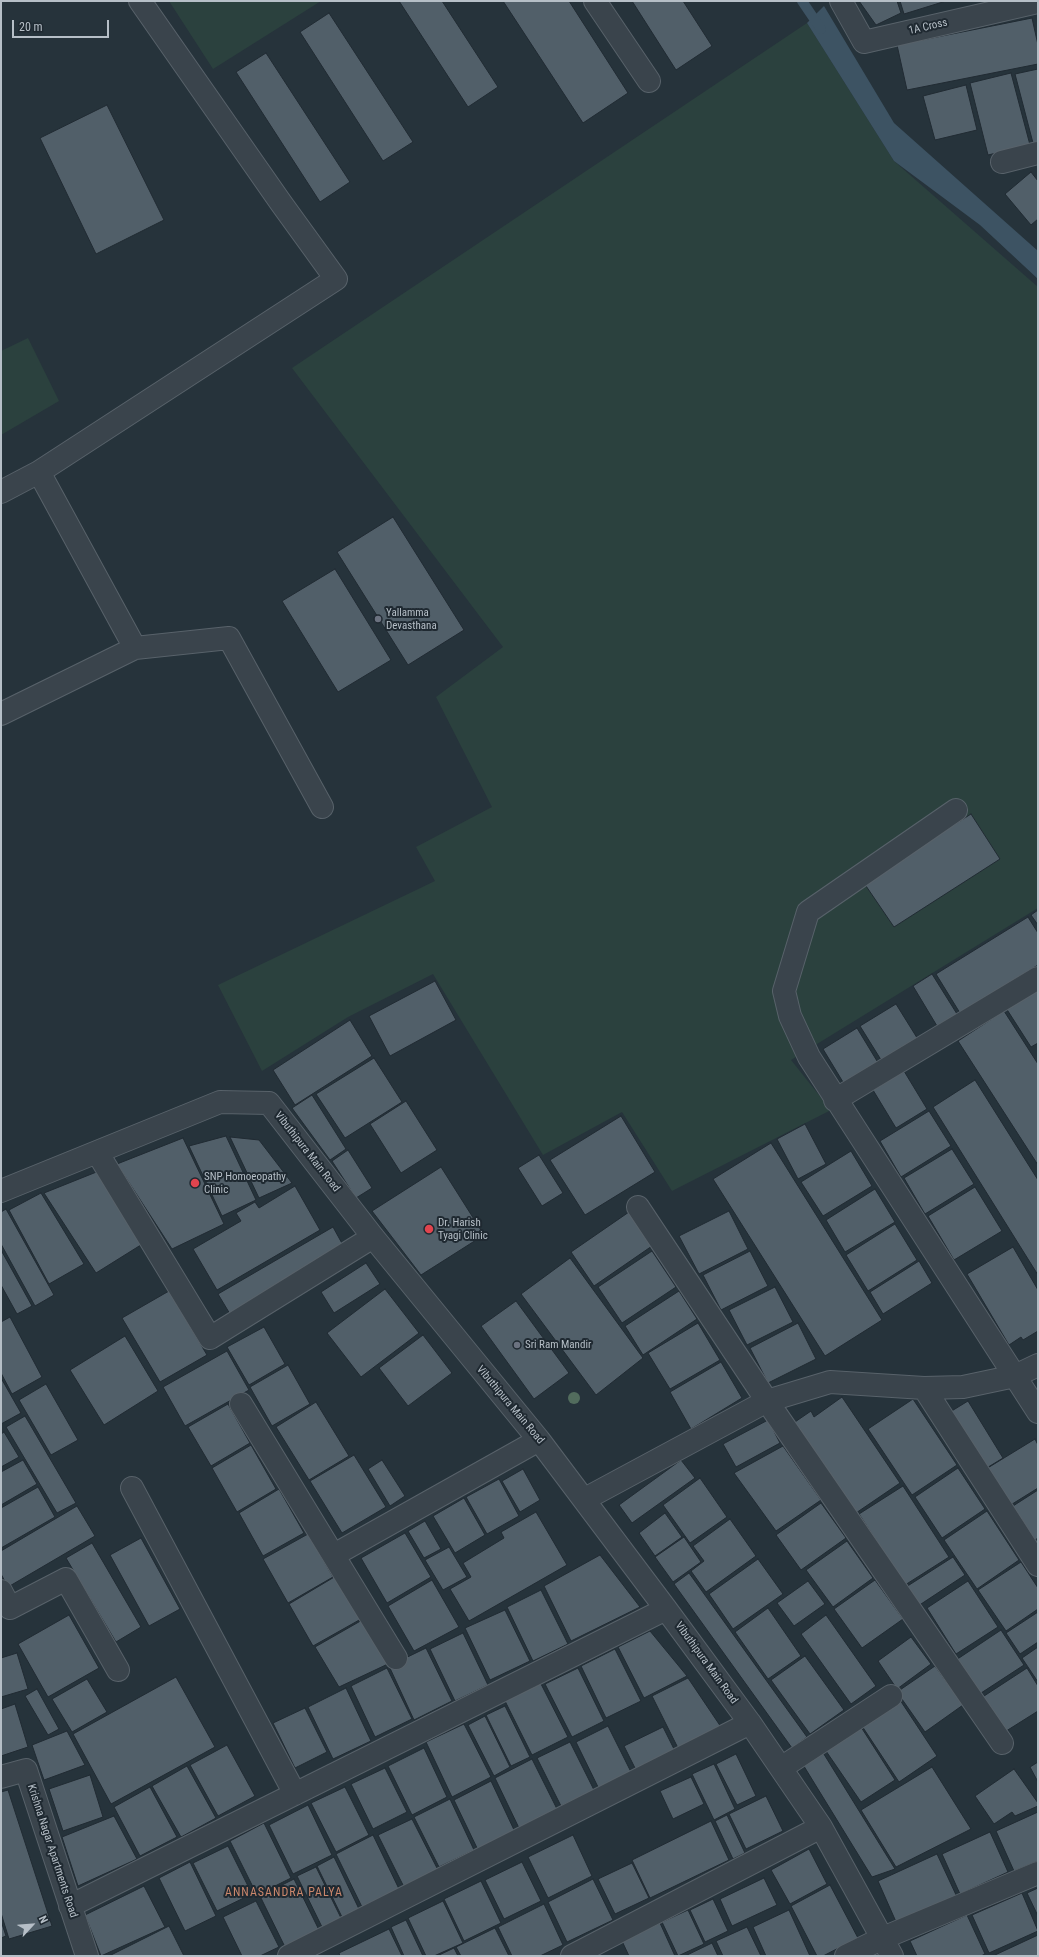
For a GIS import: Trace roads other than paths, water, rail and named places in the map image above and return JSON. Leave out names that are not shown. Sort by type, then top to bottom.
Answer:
[{"type":"street","points":[[1,492],[39,472],[336,279],[276,197],[140,1]]},
{"type":"street","points":[[595,1],[649,81]]},
{"type":"street","name":"1A Cross","points":[[841,1],[864,42],[1038,2]]},
{"type":"street","points":[[1002,162],[1038,153]]},
{"type":"street","points":[[39,472],[135,648]]},
{"type":"street","points":[[1,714],[135,648],[229,638],[322,807]]},
{"type":"street","points":[[956,810],[808,912],[784,991],[790,1016],[809,1057],[835,1100],[1038,1412]]},
{"type":"street","points":[[835,1100],[1038,978]]},
{"type":"street","name":"Vibuthipura Main Road","points":[[1,1191],[220,1102],[269,1103],[373,1237],[539,1440],[585,1499],[750,1723],[821,1827],[888,1947]]},
{"type":"street","points":[[97,1152],[210,1338],[373,1237]]},
{"type":"street","points":[[638,1207],[767,1401],[1002,1742]]},
{"type":"street","points":[[585,1499],[767,1401],[830,1382],[924,1388],[963,1387],[1015,1376],[1038,1365]]},
{"type":"street","points":[[924,1388],[1038,1565]]},
{"type":"street","points":[[241,1404],[396,1658]]},
{"type":"street","points":[[334,1555],[539,1440]]},
{"type":"street","points":[[132,1488],[294,1794]]},
{"type":"street","points":[[1,1591],[10,1608],[66,1579],[118,1670]]},
{"type":"street","points":[[70,1906],[666,1609]]},
{"type":"street","points":[[781,1768],[891,1696]]},
{"type":"street","points":[[289,1956],[750,1723]]},
{"type":"street","name":"Krishna Nagar Apartments Road","points":[[1,1777],[26,1770],[87,1956]]},
{"type":"street","points":[[572,1956],[821,1827]]},
{"type":"street","points":[[846,1956],[888,1947],[1038,1873]]},
{"type":"water","points":[[824,6],[894,123],[1038,251],[1038,279],[980,225],[894,161],[807,23]]},
{"type":"waterway","points":[[802,1],[821,29]]},
{"type":"place","name":"Yallamma Devasthana","points":[[378,619]]},
{"type":"place","name":"SNP Homoeopathy Clinic","points":[[195,1183]]},
{"type":"place","name":"Dr. Harish Tyagi Clinic","points":[[429,1229]]},
{"type":"place","name":"Sri Ram Mandir","points":[[517,1345]]},
{"type":"district","name":"ANNASANDRA PALYA","points":[[284,1893]]}]
